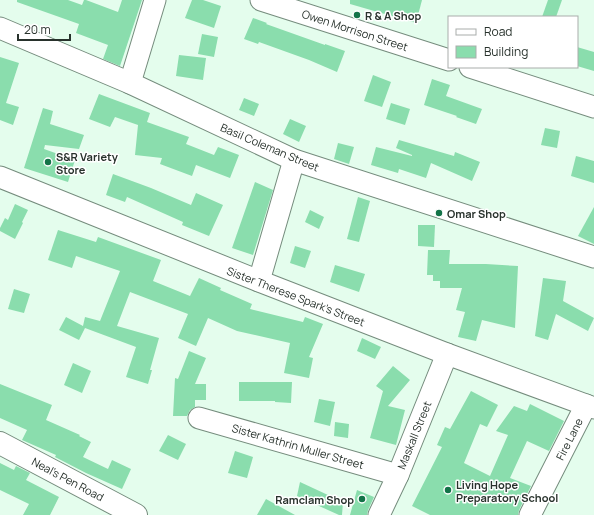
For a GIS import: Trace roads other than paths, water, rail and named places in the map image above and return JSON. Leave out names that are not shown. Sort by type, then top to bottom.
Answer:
[{"type":"street","points":[[130,83],[155,0]]},
{"type":"street","name":"Owen Morrison Street","points":[[261,0],[448,60]]},
{"type":"street","name":"Basil Coleman Street","points":[[0,28],[130,83],[294,160],[594,257]]},
{"type":"street","points":[[473,68],[594,107]]},
{"type":"street","points":[[259,281],[294,160]]},
{"type":"street","name":"Sister Therese Spark's Street","points":[[0,177],[446,354],[590,407]]},
{"type":"street","name":"Maskall Street","points":[[379,515],[398,475],[446,354]]},
{"type":"street","name":"Fire Lane","points":[[530,515],[590,407]]},
{"type":"street","name":"Sister Kathrin Muller Street","points":[[199,418],[398,475]]},
{"type":"street","name":"Neal's Pen Road","points":[[0,443],[136,515]]},
{"type":"place","name":"R & A Shop","points":[[357,15]]},
{"type":"place","name":"S&R Variety Store","points":[[48,162]]},
{"type":"place","name":"Omar Shop","points":[[439,213]]},
{"type":"place","name":"Living Hope Preparatory School","points":[[448,490]]},
{"type":"place","name":"Ramclam Shop","points":[[362,499]]}]
